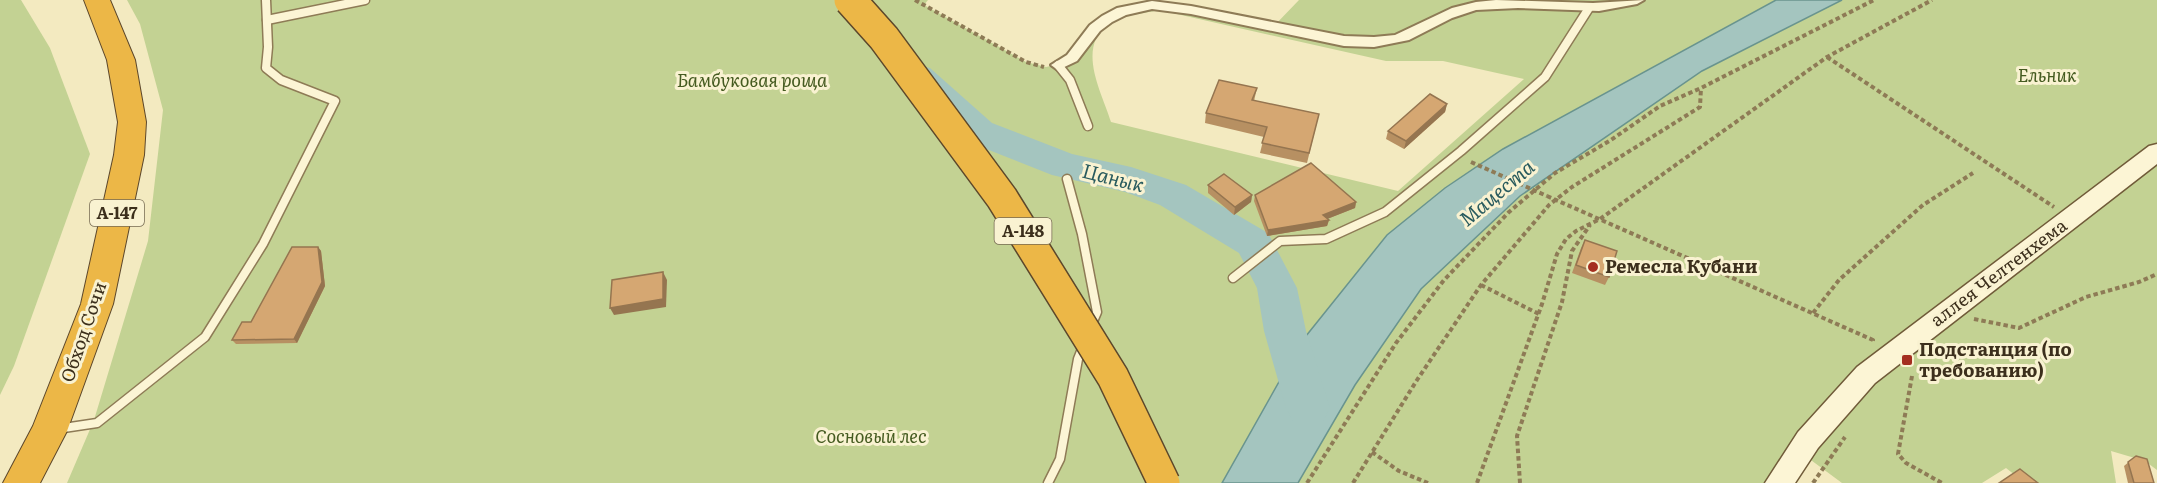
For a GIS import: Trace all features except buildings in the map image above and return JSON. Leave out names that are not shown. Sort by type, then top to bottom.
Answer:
[{"type":"highway","name":"Обход Сочи","points":[[21,483],[49,431],[97,304],[129,155],[132,122],[122,60],[97,0]]},
{"type":"highway","name":"А-148","points":[[850,0],[884,38],[1002,198],[1113,377],[1164,483]]},
{"type":"main road","name":"аллея Челтенхема","points":[[1779,483],[1808,440],[1866,375],[2157,152]]},
{"type":"street","points":[[1058,65],[1072,58],[1095,28],[1107,19],[1130,9],[1152,5],[1191,10],[1344,41],[1364,42],[1386,41],[1404,36],[1447,14],[1473,7],[1515,2],[1589,8],[1637,0]]},
{"type":"lane","points":[[49,431],[97,423],[205,337],[263,244],[335,101],[281,80],[266,68],[266,0]]},
{"type":"lane","points":[[267,20],[365,0]]},
{"type":"lane","points":[[1233,278],[1280,241],[1326,239],[1384,212],[1461,151],[1545,77],[1589,8]]},
{"type":"lane","points":[[1058,65],[1070,80],[1088,126]]},
{"type":"lane","points":[[1048,483],[1060,459],[1078,359],[1097,312],[1082,234],[1067,178]]},
{"type":"path","points":[[915,0],[1033,66],[1046,68],[1058,65]]},
{"type":"path","points":[[1307,483],[1396,343],[1444,280],[1509,212],[1555,173],[1611,140],[1660,106],[1701,88],[1874,0]]},
{"type":"path","points":[[1477,483],[1539,314],[1557,254],[1566,239],[1600,219],[1827,57],[1932,0]]},
{"type":"path","points":[[1827,57],[2057,209]]},
{"type":"path","points":[[1353,483],[1417,380],[1481,285],[1555,199],[1700,107],[1701,88]]},
{"type":"path","points":[[1471,162],[1873,340]]},
{"type":"path","points":[[1813,314],[1839,280],[1915,213],[1972,173]]},
{"type":"path","points":[[1520,483],[1517,436],[1562,302],[1572,251],[1591,223]]},
{"type":"path","points":[[1947,313],[2019,328],[2086,297],[2139,282],[2157,274]]},
{"type":"path","points":[[1481,285],[1539,314]]},
{"type":"path","points":[[1912,376],[1899,454],[1906,463],[1942,483]]},
{"type":"path","points":[[1813,483],[1851,428]]},
{"type":"path","points":[[1372,452],[1399,471],[1428,483]]},
{"type":"green space","points":[[0,0],[21,0],[50,48],[90,154],[14,366],[0,395]]},
{"type":"green space","points":[[127,0],[928,0],[924,5],[1026,62],[1046,67],[1065,63],[1107,19],[1152,5],[1273,27],[1299,0],[1776,0],[1503,149],[1445,188],[1387,235],[1302,341],[1222,483],[67,483],[94,420],[148,241],[163,110],[140,24]],"holes":[[[1159,10],[1386,61],[1443,61],[1524,79],[1398,191],[1111,122],[1097,83],[1092,57],[1099,33],[1109,23]]]},
{"type":"green space","name":"Ельник","points":[[1842,0],[2157,0],[2157,470],[2145,461],[2111,451],[2116,483],[2025,483],[2006,468],[1982,483],[1842,483],[1800,452],[1779,483],[1298,483],[1355,385],[1421,289],[1520,196],[1702,71]]},
{"type":"water","name":"Мацеста","points":[[1776,0],[1842,0],[1702,71],[1520,196],[1421,289],[1355,385],[1298,483],[1222,483],[1302,341],[1387,235],[1445,188],[1503,149]]},
{"type":"waterway","name":"Цанык","points":[[918,76],[979,132],[1065,166],[1131,180],[1173,195],[1254,243],[1277,288],[1285,331],[1308,408]]},
{"type":"place","name":"Ремесла Кубани","points":[[1593,267]]},
{"type":"place","name":"Подстанция (по требованию)","points":[[1907,360]]},
{"type":"park label","name":"Бамбуковая роща","points":[[752,81]]},
{"type":"park label","name":"Сосновый лес","points":[[871,437]]}]
